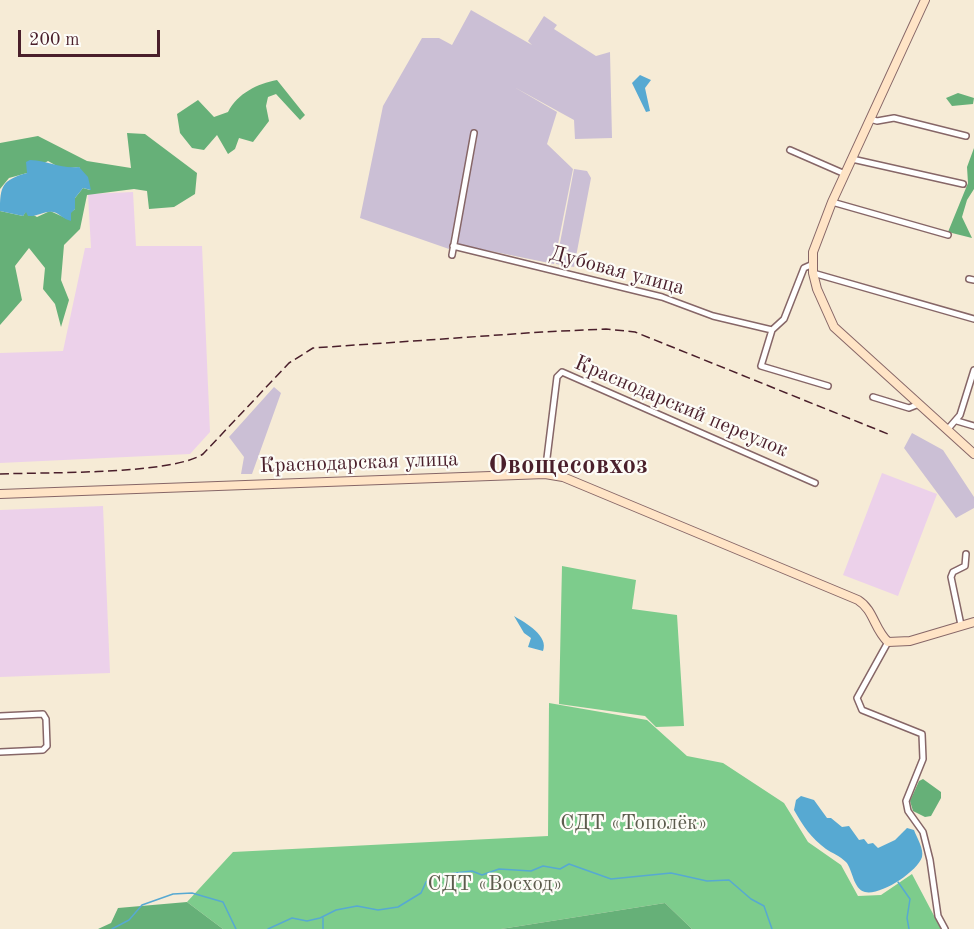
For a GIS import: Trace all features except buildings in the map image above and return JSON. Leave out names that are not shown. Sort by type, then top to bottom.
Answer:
[{"type":"main road","points":[[926,0],[832,202],[813,252],[813,273],[824,308],[834,327],[974,454]]},
{"type":"main road","name":"Краснодарская улица","points":[[0,494],[545,474],[562,477],[858,600],[869,609],[881,636],[888,642]]},
{"type":"main road","points":[[888,642],[910,641],[974,622]]},
{"type":"street","points":[[870,119],[877,121],[894,118],[966,136]]},
{"type":"street","points":[[452,255],[474,133]]},
{"type":"street","points":[[790,150],[845,174]]},
{"type":"street","points":[[852,159],[963,184]]},
{"type":"street","points":[[832,202],[948,235]]},
{"type":"street","name":"Дубовая улица","points":[[453,246],[662,297],[713,316],[772,330]]},
{"type":"street","points":[[813,264],[804,268],[784,319],[772,330],[761,366],[828,386]]},
{"type":"street","points":[[813,273],[974,319]]},
{"type":"street","points":[[947,430],[957,421],[974,370]]},
{"type":"street","name":"Краснодарский переулок","points":[[545,474],[557,377],[562,372],[815,483]]},
{"type":"street","points":[[873,397],[909,408],[919,404]]},
{"type":"street","points":[[957,421],[974,426]]},
{"type":"street","points":[[961,625],[951,577],[953,572],[965,566],[966,555]]},
{"type":"street","points":[[888,642],[857,698],[862,710],[922,734],[923,759],[906,801],[908,811],[923,832],[930,860],[938,916],[945,929]]},
{"type":"street","points":[[0,716],[44,714],[46,718],[45,750],[0,752]]},
{"type":"shaded area","points":[[471,10],[532,45],[528,41],[544,16],[557,25],[554,29],[596,56],[610,52],[612,138],[575,139],[574,120],[514,87],[557,112],[547,144],[573,169],[554,264],[456,244],[477,138],[471,138],[449,249],[360,218],[383,106],[422,38],[439,38],[452,45]]},
{"type":"shaded area","points":[[574,169],[587,171],[591,178],[574,267],[556,264]]},
{"type":"shaded area","points":[[133,192],[136,246],[202,246],[210,432],[190,454],[0,463],[0,353],[63,351],[85,248],[91,248],[88,194]]},
{"type":"shaded area","points":[[274,387],[281,393],[252,474],[241,474],[244,457],[229,437]]},
{"type":"shaded area","points":[[912,433],[943,450],[974,497],[974,508],[956,518],[904,448]]},
{"type":"shaded area","points":[[882,473],[937,494],[898,596],[843,575]]},
{"type":"shaded area","points":[[103,506],[110,673],[0,677],[0,510]]},
{"type":"green space","points":[[277,80],[305,115],[300,120],[276,94],[268,97],[266,106],[269,121],[253,142],[239,138],[235,149],[228,154],[217,135],[204,150],[192,148],[180,133],[177,114],[198,100],[214,117],[228,112],[232,105],[249,90]]},
{"type":"green space","points":[[958,93],[974,98],[973,104],[952,106],[946,98]]},
{"type":"green space","points":[[127,133],[145,134],[197,173],[195,194],[174,207],[149,209],[147,191],[134,189],[87,195],[80,229],[64,245],[61,280],[69,300],[61,327],[55,304],[43,289],[45,268],[29,248],[15,266],[22,300],[0,325],[0,211],[23,216],[26,211],[37,217],[50,211],[70,220],[71,212],[75,209],[75,198],[83,188],[90,190],[79,167],[62,169],[48,161],[27,173],[9,178],[0,189],[0,143],[38,136],[87,161],[131,168]]},
{"type":"green space","points":[[974,148],[974,189],[967,200],[962,217],[972,238],[948,232],[968,183],[967,167]]},
{"type":"green space","points":[[562,566],[636,580],[632,609],[677,615],[684,726],[656,727],[645,716],[559,704]]},
{"type":"green space","name":"СДТ «Тополёк»","points":[[549,703],[647,720],[687,756],[723,763],[784,803],[808,842],[841,865],[858,896],[881,895],[912,874],[941,929],[692,929],[665,903],[501,929],[223,929],[187,902],[233,852],[548,836]]},
{"type":"green space","points":[[923,779],[941,792],[941,798],[931,816],[925,817],[913,811],[910,801],[919,781]]},
{"type":"green space","points":[[187,902],[223,929],[98,929],[111,923],[118,908]]},
{"type":"green space","points":[[665,903],[692,929],[501,929]]},
{"type":"water","points":[[640,75],[651,80],[645,88],[650,111],[646,112],[632,83]]},
{"type":"water","points":[[30,160],[66,167],[79,167],[88,177],[91,190],[83,188],[75,198],[75,209],[71,213],[71,221],[53,212],[28,216],[26,212],[23,216],[0,211],[4,185],[12,178],[27,173],[26,162]]},
{"type":"water","points":[[514,616],[540,635],[544,645],[543,651],[528,647],[531,638],[524,633]]},
{"type":"water","points":[[801,796],[814,800],[827,818],[831,818],[842,827],[849,826],[859,840],[864,839],[868,844],[873,843],[878,848],[895,840],[907,828],[914,830],[921,847],[922,857],[919,863],[906,876],[888,887],[872,892],[861,890],[846,862],[821,845],[801,821],[794,810],[796,800]]},
{"type":"waterway","points":[[268,929],[292,918],[307,921],[320,918],[336,910],[357,906],[378,910],[398,907],[421,893],[426,882],[433,877],[472,871],[482,875],[499,869],[531,871],[543,866],[560,869],[569,864],[611,879],[671,873],[707,881],[729,880],[751,899],[764,906],[772,929]]},
{"type":"waterway","points":[[898,882],[910,899],[907,918],[909,929]]},
{"type":"waterway","points":[[112,929],[129,920],[142,905],[173,894],[192,893],[223,902],[236,929]]},
{"type":"waterway","points":[[323,918],[323,929]]},
{"type":"railway","points":[[0,474],[137,469],[187,461],[203,454],[289,363],[313,348],[606,329],[635,332],[888,434]]},
{"type":"district","name":"Овощесовхоз","points":[[568,466]]},
{"type":"park label","name":"СДТ «Восход»","points":[[495,884]]}]
